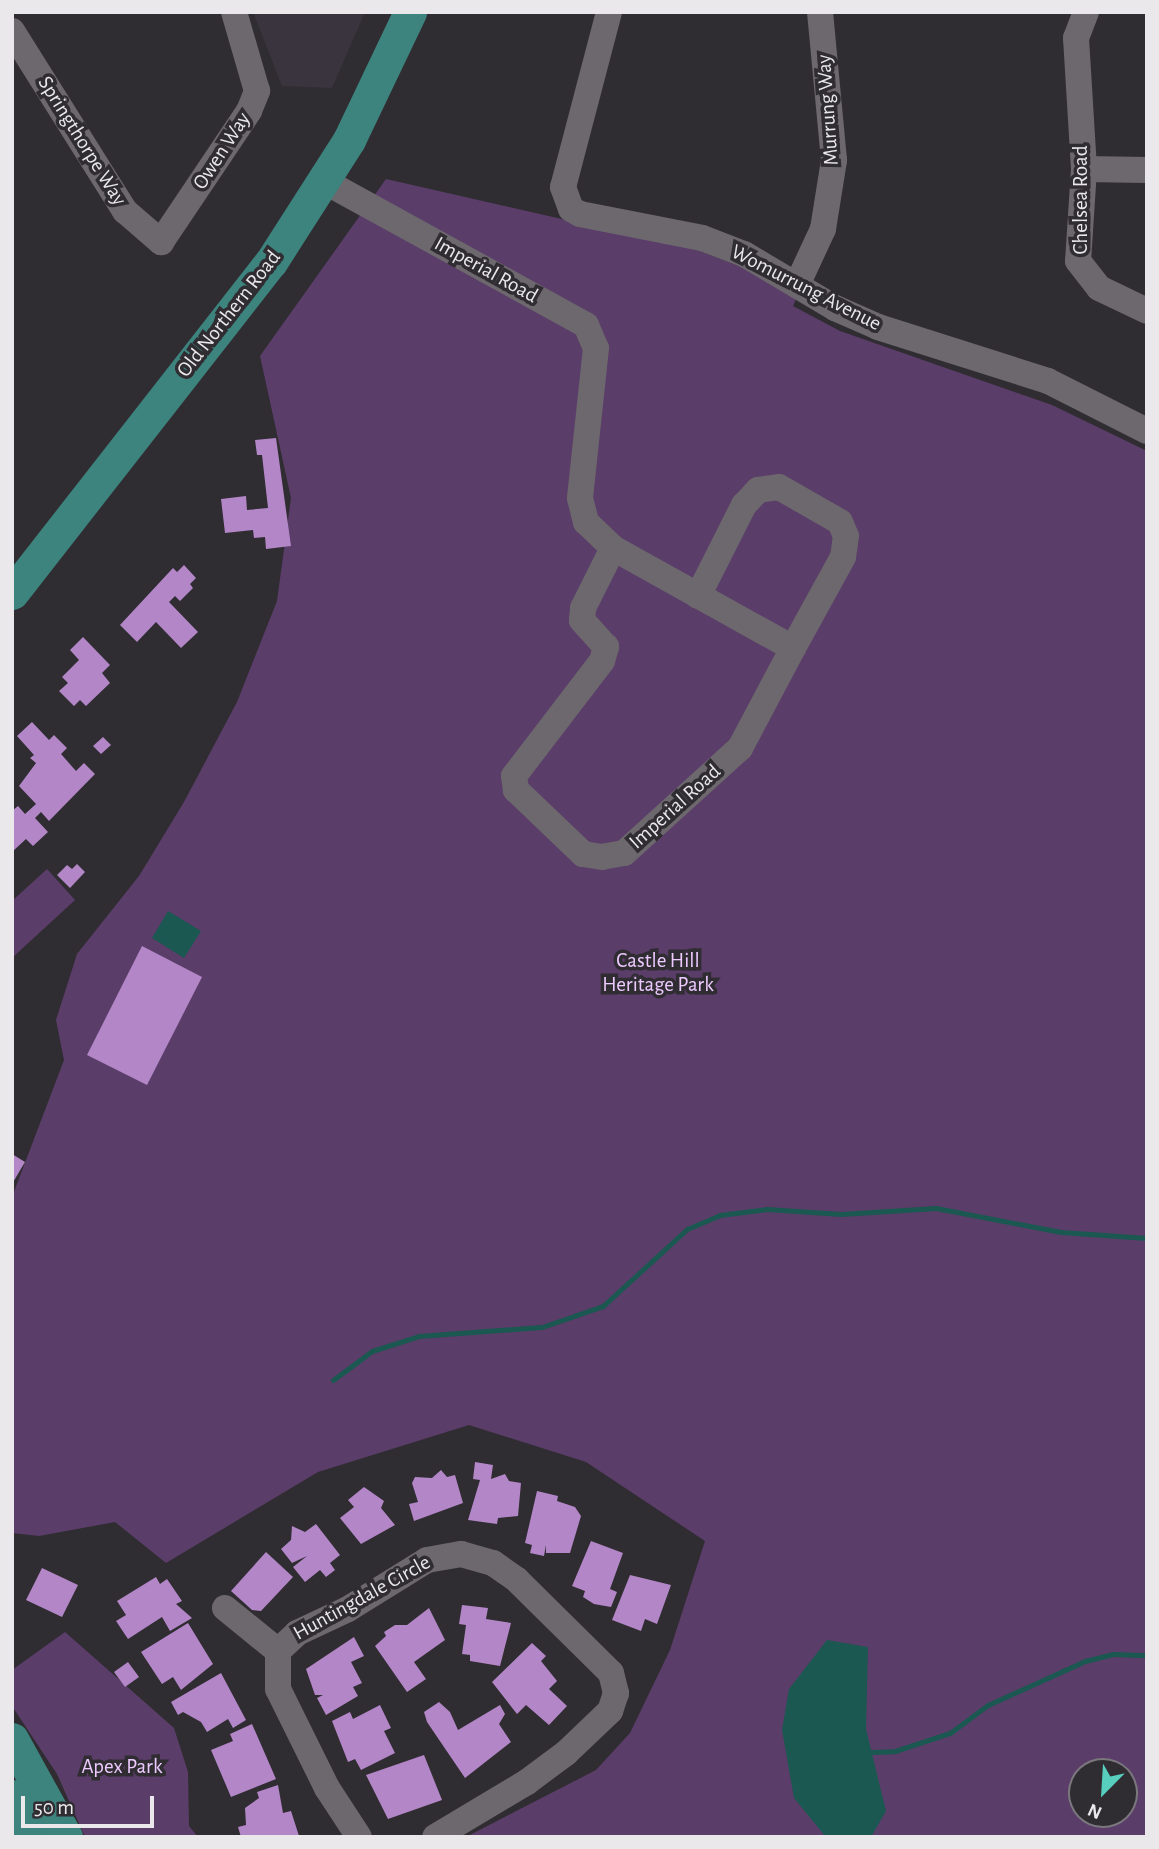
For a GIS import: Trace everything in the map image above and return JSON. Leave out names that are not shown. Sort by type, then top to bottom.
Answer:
[{"type":"main road","name":"Old Northern Road","points":[[12,593],[271,262],[349,140],[410,12]]},
{"type":"main road","points":[[12,1739],[66,1837]]},
{"type":"main road","points":[[12,1796],[32,1837]]},
{"type":"street","name":"Owen Way","points":[[161,242],[249,111],[257,91],[234,12]]},
{"type":"street","name":"Womurrung Avenue","points":[[609,12],[563,187],[564,198],[580,214],[702,238],[744,254],[878,327],[1048,381],[1147,431]]},
{"type":"street","name":"Murrung Way","points":[[797,285],[823,229],[834,160],[820,12]]},
{"type":"street","name":"Chelsea Road","points":[[1086,12],[1076,38],[1084,169],[1079,261],[1099,288],[1147,312]]},
{"type":"street","name":"Springthorpe Way","points":[[12,31],[125,211],[161,242]]},
{"type":"street","points":[[1084,169],[1147,170]]},
{"type":"street","name":"Imperial Road","points":[[324,181],[586,325],[596,348],[580,498],[586,522],[612,548],[793,648],[740,748],[624,853],[601,857],[583,854],[516,790],[514,776],[602,661],[606,647],[582,620],[583,608],[612,548]]},
{"type":"street","points":[[698,596],[744,505],[758,490],[779,487],[840,522],[846,536],[843,557],[793,648]]},
{"type":"street","name":"Huntingdale Circle","points":[[359,1837],[327,1788],[278,1689],[278,1651],[297,1633],[348,1609],[428,1560],[461,1554],[505,1571],[611,1673],[617,1687],[615,1700],[601,1722],[527,1782],[435,1837]]},
{"type":"street","name":"Huntingdale Circle","points":[[225,1608],[278,1651]]},
{"type":"shaded area","points":[[253,12],[365,12],[332,88],[282,86]]},
{"type":"shaded area","points":[[168,911],[201,931],[184,958],[152,938]]},
{"type":"shaded area","points":[[827,1640],[868,1647],[866,1729],[886,1811],[871,1837],[825,1836],[794,1798],[782,1730],[789,1689]]},
{"type":"green space","name":"Castle Hill Heritage Park","points":[[386,179],[697,250],[739,266],[796,299],[793,306],[840,331],[1052,405],[1147,451],[1147,1837],[466,1837],[596,1770],[630,1733],[670,1650],[705,1541],[586,1462],[469,1425],[318,1472],[166,1563],[115,1522],[39,1536],[12,1533],[12,1197],[64,1060],[56,1020],[77,954],[139,876],[184,802],[237,702],[277,601],[291,498],[260,356]]},
{"type":"green space","points":[[47,869],[75,900],[12,958],[12,901]]},
{"type":"green space","name":"Apex Park","points":[[65,1632],[174,1728],[188,1772],[189,1826],[198,1837],[85,1837],[57,1774],[12,1706],[12,1670]]},
{"type":"building","points":[[276,438],[291,546],[266,549],[265,537],[254,538],[253,530],[225,533],[221,499],[246,496],[247,510],[268,508],[262,455],[257,455],[255,440]]},
{"type":"building","points":[[184,565],[196,578],[190,584],[193,588],[180,601],[175,596],[169,602],[198,632],[181,648],[156,622],[137,642],[120,625],[173,568],[177,572]]},
{"type":"building","points":[[83,637],[110,665],[102,673],[110,683],[86,706],[80,700],[74,706],[59,691],[68,683],[62,677],[79,660],[70,650]]},
{"type":"building","points":[[32,722],[49,740],[54,735],[67,748],[61,754],[76,771],[84,763],[95,774],[49,821],[41,812],[35,818],[48,832],[33,846],[26,839],[12,852],[12,811],[18,806],[25,814],[36,804],[19,786],[36,763],[30,758],[34,755],[17,736]]},
{"type":"building","points":[[103,737],[111,745],[101,754],[93,746]]},
{"type":"building","points":[[77,864],[85,872],[70,888],[57,875],[67,865],[72,869]]},
{"type":"building","points":[[142,946],[202,977],[147,1085],[87,1055]]},
{"type":"building","points":[[12,1154],[25,1162],[12,1184]]},
{"type":"building","points":[[475,1462],[493,1465],[491,1479],[505,1474],[509,1481],[521,1483],[518,1516],[498,1518],[497,1524],[468,1520],[480,1480],[473,1479]]},
{"type":"building","points":[[441,1470],[447,1477],[455,1475],[463,1503],[414,1521],[409,1504],[418,1502],[412,1483],[415,1477],[432,1478]]},
{"type":"building","points":[[364,1487],[384,1501],[381,1508],[395,1525],[361,1544],[340,1518],[354,1507],[348,1500]]},
{"type":"building","points":[[537,1491],[558,1496],[557,1501],[575,1507],[581,1516],[570,1553],[546,1553],[546,1545],[544,1556],[530,1553],[532,1545],[525,1543]]},
{"type":"building","points":[[316,1524],[340,1555],[330,1563],[335,1570],[326,1577],[320,1570],[305,1582],[293,1567],[307,1556],[292,1563],[281,1549],[291,1540],[292,1526],[305,1532]]},
{"type":"building","points":[[591,1541],[623,1553],[610,1589],[617,1592],[611,1607],[594,1604],[583,1597],[585,1591],[572,1586]]},
{"type":"building","points":[[266,1552],[293,1577],[261,1611],[252,1610],[231,1591]]},
{"type":"building","points":[[42,1568],[78,1585],[62,1617],[26,1600]]},
{"type":"building","points":[[630,1575],[671,1585],[657,1624],[645,1619],[641,1631],[612,1620]]},
{"type":"building","points":[[156,1577],[160,1584],[167,1579],[182,1601],[176,1604],[192,1618],[170,1631],[162,1617],[128,1639],[116,1621],[126,1615],[117,1601]]},
{"type":"building","points":[[462,1605],[488,1608],[486,1619],[511,1623],[500,1666],[470,1661],[470,1655],[462,1654],[466,1625],[459,1624]]},
{"type":"building","points":[[429,1608],[445,1640],[414,1662],[426,1679],[407,1692],[375,1646],[386,1636],[384,1632],[395,1625],[407,1625]]},
{"type":"building","points":[[188,1623],[213,1664],[181,1690],[173,1677],[162,1684],[141,1652]]},
{"type":"building","points":[[354,1637],[364,1656],[351,1662],[362,1683],[353,1687],[358,1696],[326,1715],[317,1698],[323,1695],[315,1695],[306,1669]]},
{"type":"building","points":[[532,1643],[546,1656],[541,1661],[557,1681],[549,1689],[567,1706],[549,1725],[526,1705],[517,1714],[492,1682]]},
{"type":"building","points":[[128,1662],[139,1677],[125,1687],[114,1672]]},
{"type":"building","points":[[221,1673],[246,1720],[233,1728],[228,1719],[207,1732],[201,1722],[183,1712],[178,1715],[171,1702]]},
{"type":"building","points":[[439,1702],[450,1712],[458,1730],[500,1705],[505,1714],[499,1724],[511,1742],[465,1778],[427,1722],[424,1712]]},
{"type":"building","points":[[380,1705],[391,1728],[384,1731],[395,1753],[361,1770],[355,1759],[348,1762],[332,1721],[350,1712],[353,1719]]},
{"type":"building","points":[[252,1724],[276,1779],[231,1797],[211,1750],[233,1741],[230,1734]]},
{"type":"building","points":[[424,1755],[442,1800],[388,1819],[366,1775]]},
{"type":"building","points":[[278,1785],[283,1813],[291,1811],[299,1836],[241,1837],[238,1827],[246,1825],[245,1808],[259,1798],[257,1792]]},
{"type":"waterway","points":[[333,1380],[372,1351],[419,1336],[542,1327],[603,1306],[687,1229],[720,1215],[767,1209],[841,1214],[936,1208],[1061,1232],[1147,1238]]},
{"type":"waterway","points":[[871,1752],[895,1751],[950,1733],[988,1705],[1085,1661],[1113,1654],[1147,1655]]}]
